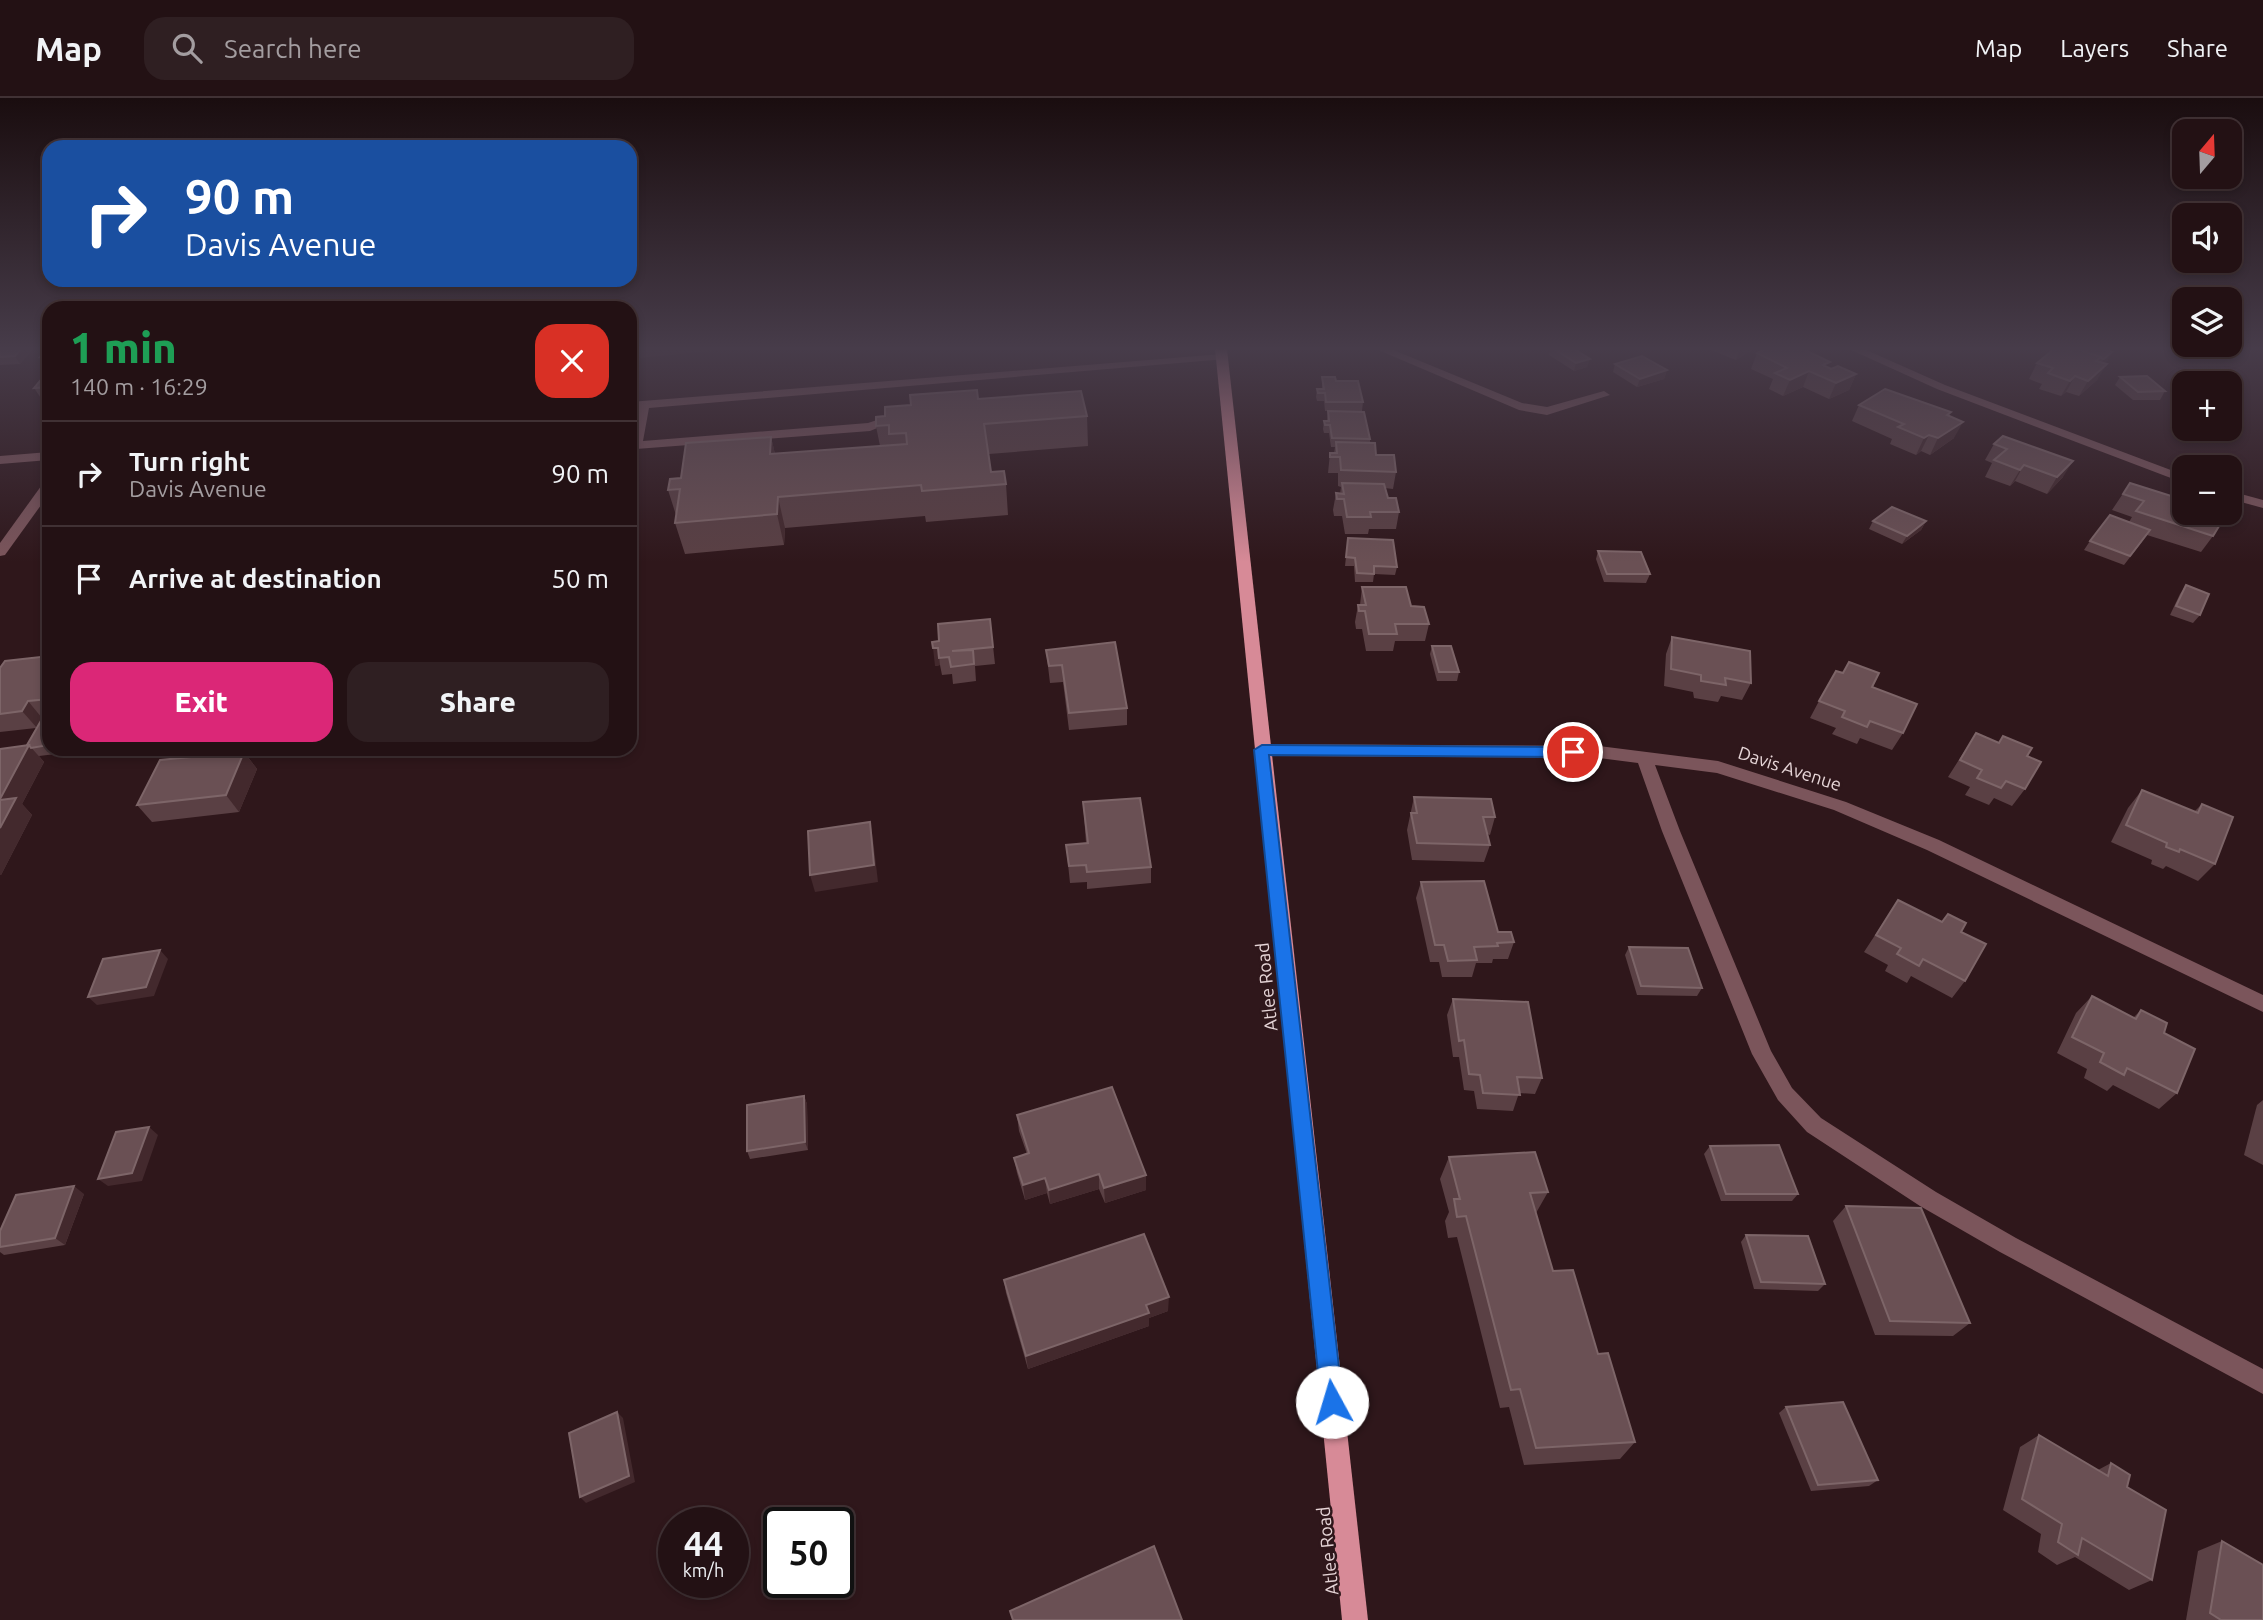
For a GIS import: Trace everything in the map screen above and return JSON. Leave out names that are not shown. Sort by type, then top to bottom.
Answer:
[{"type":"main road","name":"Atlee Road","points":[[1229,420],[1355,1620]]},
{"type":"street","points":[[637,439],[641,420]]},
{"type":"street","points":[[637,444],[870,427],[887,420]]},
{"type":"street","points":[[2028,420],[2172,474]]},
{"type":"street","points":[[0,460],[42,457]]},
{"type":"street","points":[[0,552],[42,495]]},
{"type":"street","points":[[2242,499],[2263,505]]},
{"type":"street","name":"Davis Avenue","points":[[1262,750],[1599,752],[1718,767],[1840,806],[1933,845],[2263,1004]]},
{"type":"street","points":[[1644,756],[1671,831],[1762,1054],[1785,1094],[1814,1125],[1928,1199],[2008,1245],[2263,1382]]},
{"type":"building","points":[[876,420],[1035,420],[984,424],[991,472],[1004,471],[1006,484],[922,491],[921,485],[778,497],[777,514],[675,523],[680,489],[668,490],[670,479],[681,478],[686,443],[771,437],[770,454],[907,444],[906,433],[889,434],[889,425],[876,426]]},
{"type":"building","points":[[1366,420],[1370,439],[1332,438],[1330,425],[1325,425],[1324,421]]},
{"type":"building","points":[[1895,420],[1963,422],[1938,438],[1929,435],[1924,438],[1898,427],[1904,424]]},
{"type":"building","points":[[2003,436],[2073,461],[2057,477],[2024,465],[2020,470],[1994,460],[2007,449],[1994,444]]},
{"type":"building","points":[[1336,442],[1375,443],[1376,455],[1394,455],[1396,472],[1341,470],[1340,457],[1330,457],[1330,453],[1337,453]]},
{"type":"building","points":[[1342,483],[1384,484],[1388,498],[1396,498],[1399,512],[1370,512],[1371,517],[1347,517],[1344,499],[1337,499],[1336,493],[1344,494]]},
{"type":"building","points":[[2130,483],[2172,496],[2172,523],[2136,511],[2144,501],[2123,494]]},
{"type":"building","points":[[1892,507],[1926,521],[1907,536],[1873,521]]},
{"type":"building","points":[[2110,515],[2150,530],[2130,556],[2090,541]]},
{"type":"building","points":[[2179,525],[2220,525],[2213,536]]},
{"type":"building","points":[[1348,538],[1393,540],[1397,567],[1374,566],[1374,574],[1357,573],[1355,558],[1346,557]]},
{"type":"building","points":[[1598,551],[1641,552],[1650,574],[1607,574]]},
{"type":"building","points":[[2186,585],[2209,594],[2200,615],[2176,606]]},
{"type":"building","points":[[1362,587],[1406,587],[1411,606],[1424,607],[1429,624],[1395,624],[1397,634],[1369,634],[1365,611],[1359,611],[1358,605],[1366,605]]},
{"type":"building","points":[[990,619],[993,647],[952,651],[973,650],[974,664],[951,667],[949,657],[939,658],[938,648],[933,648],[932,642],[939,641],[938,624]]},
{"type":"building","points":[[1672,637],[1750,651],[1751,683],[1725,678],[1726,685],[1701,681],[1701,675],[1671,669]]},
{"type":"building","points":[[1115,642],[1127,708],[1069,713],[1062,665],[1049,666],[1046,650]]},
{"type":"building","points":[[1432,646],[1451,646],[1459,672],[1439,672]]},
{"type":"building","points":[[42,657],[42,700],[28,701],[22,711],[0,714],[0,668],[5,661]]},
{"type":"building","points":[[1849,662],[1879,673],[1872,687],[1917,704],[1903,733],[1870,721],[1867,727],[1842,717],[1845,711],[1819,701],[1836,671],[1843,673]]},
{"type":"building","points":[[42,719],[42,746],[31,748],[27,745]]},
{"type":"building","points":[[1976,733],[1999,743],[2003,736],[2032,748],[2027,756],[2041,762],[2025,789],[2006,781],[2001,788],[1977,778],[1982,770],[1960,760]]},
{"type":"building","points":[[29,745],[0,799],[0,749]]},
{"type":"building","points":[[242,756],[226,795],[137,805],[160,760]]},
{"type":"building","points":[[2142,790],[2198,813],[2202,804],[2233,817],[2215,864],[2180,849],[2179,852],[2166,847],[2167,843],[2126,825]]},
{"type":"building","points":[[1414,797],[1491,799],[1495,817],[1483,817],[1490,845],[1417,843],[1411,813],[1417,813]]},
{"type":"building","points":[[16,798],[0,828],[0,800]]},
{"type":"building","points":[[1140,798],[1151,867],[1087,872],[1086,865],[1069,866],[1066,845],[1088,843],[1083,802]]},
{"type":"building","points":[[870,822],[874,865],[810,875],[808,831]]},
{"type":"building","points":[[1484,881],[1498,932],[1511,932],[1514,942],[1474,947],[1477,960],[1448,961],[1444,945],[1435,945],[1421,882]]},
{"type":"building","points":[[1898,900],[1942,922],[1948,914],[1966,923],[1961,932],[1986,944],[1965,981],[1923,959],[1919,966],[1897,954],[1901,948],[1876,935]]},
{"type":"building","points":[[1629,947],[1688,948],[1702,988],[1641,986]]},
{"type":"building","points":[[160,950],[146,987],[88,997],[103,959]]},
{"type":"building","points":[[2092,996],[2136,1019],[2141,1010],[2167,1023],[2164,1033],[2195,1049],[2177,1093],[2127,1068],[2124,1075],[2100,1062],[2104,1053],[2072,1037]]},
{"type":"building","points":[[1453,999],[1528,1002],[1542,1078],[1517,1077],[1520,1095],[1483,1093],[1480,1075],[1469,1074],[1464,1040],[1459,1041]]},
{"type":"building","points":[[1112,1087],[1146,1175],[1104,1188],[1099,1174],[1049,1190],[1045,1178],[1023,1185],[1014,1158],[1029,1153],[1017,1115]]},
{"type":"building","points":[[804,1096],[805,1142],[747,1151],[747,1105]]},
{"type":"building","points":[[149,1127],[132,1173],[98,1179],[116,1132]]},
{"type":"building","points":[[1779,1145],[1798,1194],[1726,1194],[1710,1146]]},
{"type":"building","points":[[1535,1152],[1548,1192],[1530,1193],[1553,1271],[1573,1270],[1598,1354],[1608,1353],[1635,1442],[1536,1448],[1520,1389],[1511,1390],[1466,1216],[1457,1217],[1454,1199],[1460,1199],[1449,1157]]},
{"type":"building","points":[[74,1186],[55,1238],[0,1247],[0,1231],[16,1195]]},
{"type":"building","points":[[1846,1206],[1921,1208],[1970,1323],[1890,1321]]},
{"type":"building","points":[[1144,1234],[1169,1297],[1146,1305],[1149,1313],[1026,1356],[1004,1280]]},
{"type":"building","points":[[1746,1235],[1808,1236],[1825,1284],[1761,1282]]},
{"type":"building","points":[[1843,1402],[1878,1480],[1818,1485],[1786,1407]]},
{"type":"building","points":[[617,1412],[629,1476],[580,1497],[569,1433]]},
{"type":"building","points":[[2039,1435],[2108,1476],[2111,1463],[2130,1475],[2127,1487],[2166,1510],[2152,1580],[2082,1538],[2078,1555],[2058,1542],[2062,1524],[2022,1499]]},
{"type":"building","points":[[2222,1541],[2263,1565],[2263,1620],[2221,1620],[2210,1613]]},
{"type":"building","points":[[1154,1546],[1182,1620],[1013,1620],[1010,1611]]},
{"type":"route","points":[[1332,1402],[1262,750],[1573,752]]}]
